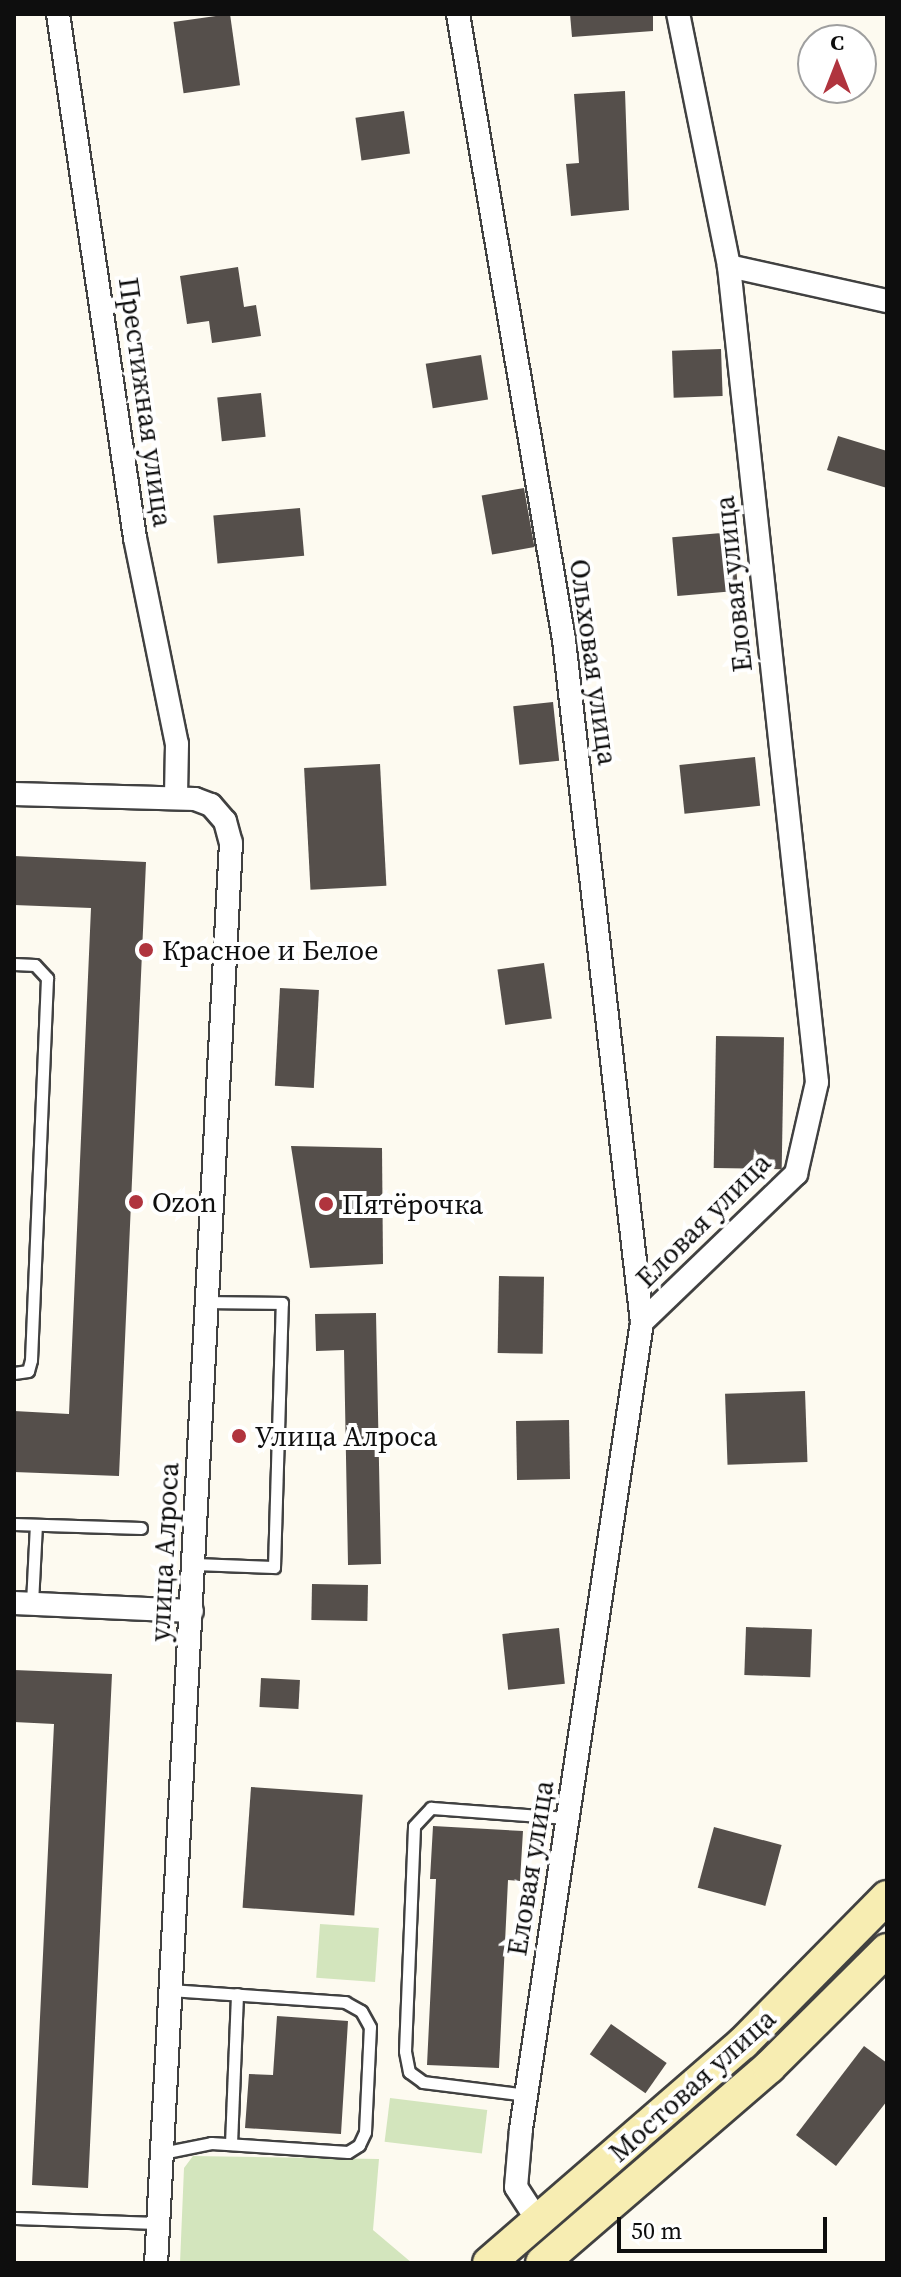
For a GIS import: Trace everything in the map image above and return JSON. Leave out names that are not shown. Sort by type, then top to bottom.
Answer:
[{"type":"main road","name":"Мостовая улица","points":[[489,2263],[743,2043],[887,1897]]},
{"type":"main road","name":"Мостовая улица","points":[[542,2263],[769,2067],[887,1950]]},
{"type":"street","name":"Престижная улица","points":[[58,14],[135,538],[177,744],[176,798]]},
{"type":"street","name":"Ольховая улица","points":[[458,14],[564,640],[642,1322]]},
{"type":"street","name":"Еловая улица","points":[[538,2221],[516,2187],[642,1322],[796,1174],[817,1082],[729,266],[678,14]]},
{"type":"street","points":[[729,266],[887,301]]},
{"type":"street","points":[[14,794],[176,798]]},
{"type":"street","name":"улица Алроса","points":[[156,2263],[231,843],[225,821],[211,805],[176,798]]},
{"type":"street","points":[[23,1603],[192,1611]]},
{"type":"lane","points":[[14,964],[35,965],[47,978],[31,1360],[28,1371],[14,1373]]},
{"type":"lane","points":[[194,1564],[274,1567],[282,1303],[207,1302]]},
{"type":"lane","points":[[14,1524],[141,1528]]},
{"type":"lane","points":[[23,1603],[36,1525]]},
{"type":"lane","points":[[527,2095],[423,2082],[409,2072],[405,2051],[414,1826],[431,1808],[568,1818]]},
{"type":"lane","points":[[162,2153],[211,2143],[348,2152],[359,2145],[365,2132],[370,2027],[361,2011],[345,2002],[171,1990]]},
{"type":"lane","points":[[231,2144],[237,1994]]},
{"type":"lane","points":[[14,2218],[158,2223]]},
{"type":"green space","points":[[320,1924],[379,1928],[375,1982],[316,1978]]},
{"type":"green space","points":[[390,2098],[487,2110],[482,2154],[385,2142]]},
{"type":"green space","points":[[193,2156],[379,2159],[373,2230],[412,2263],[180,2263],[184,2168]]},
{"type":"building","points":[[230,14],[240,85],[184,93],[174,22]]},
{"type":"building","points":[[570,14],[653,14],[653,31],[572,37]]},
{"type":"building","points":[[625,91],[629,210],[571,216],[566,164],[579,163],[574,94]]},
{"type":"building","points":[[404,111],[410,154],[361,160],[355,118]]},
{"type":"building","points":[[238,267],[244,307],[256,305],[261,336],[212,343],[209,321],[187,324],[180,276]]},
{"type":"building","points":[[721,349],[723,396],[674,398],[672,351]]},
{"type":"building","points":[[481,355],[488,399],[433,408],[426,364]]},
{"type":"building","points":[[261,393],[266,437],[222,441],[217,398]]},
{"type":"building","points":[[838,436],[887,451],[887,488],[827,470]]},
{"type":"building","points":[[524,488],[534,547],[492,555],[482,495]]},
{"type":"building","points":[[300,508],[304,556],[218,563],[213,516]]},
{"type":"building","points":[[733,532],[738,591],[677,596],[672,537]]},
{"type":"building","points":[[553,702],[559,761],[519,765],[513,706]]},
{"type":"building","points":[[755,757],[760,806],[685,814],[679,765]]},
{"type":"building","points":[[380,764],[386,886],[310,890],[304,768]]},
{"type":"building","points":[[14,856],[146,862],[119,1476],[14,1472],[14,1411],[69,1414],[91,908],[14,905]]},
{"type":"building","points":[[544,963],[552,1018],[505,1025],[497,970]]},
{"type":"building","points":[[280,988],[319,990],[314,1088],[275,1086]]},
{"type":"building","points":[[716,1036],[784,1037],[782,1169],[714,1168]]},
{"type":"building","points":[[291,1146],[382,1148],[383,1264],[310,1268]]},
{"type":"building","points":[[499,1276],[544,1277],[543,1354],[498,1353]]},
{"type":"building","points":[[376,1313],[381,1564],[348,1565],[344,1350],[316,1351],[315,1314]]},
{"type":"building","points":[[805,1391],[807,1462],[728,1465],[725,1394]]},
{"type":"building","points":[[569,1420],[570,1479],[517,1480],[516,1421]]},
{"type":"building","points":[[312,1584],[368,1585],[367,1621],[311,1620]]},
{"type":"building","points":[[746,1627],[812,1629],[810,1677],[744,1675]]},
{"type":"building","points":[[559,1628],[565,1684],[508,1690],[502,1634]]},
{"type":"building","points":[[14,1670],[112,1674],[88,2188],[32,2185],[54,1724],[14,1722]]},
{"type":"building","points":[[261,1678],[300,1680],[298,1709],[259,1707]]},
{"type":"building","points":[[251,1787],[363,1795],[354,1916],[243,1908]]},
{"type":"building","points":[[433,1826],[523,1831],[520,1881],[508,1880],[499,2068],[427,2065],[436,1879],[430,1879]]},
{"type":"building","points":[[714,1827],[782,1845],[765,1906],[698,1888]]},
{"type":"building","points":[[277,2016],[348,2021],[341,2134],[245,2128],[249,2074],[273,2075]]},
{"type":"building","points":[[611,2024],[667,2063],[645,2093],[590,2054]]},
{"type":"building","points":[[864,2046],[887,2063],[887,2101],[836,2166],[796,2135]]},
{"type":"place","name":"Красное и Белое","points":[[146,950]]},
{"type":"place","name":"Ozon","points":[[136,1202]]},
{"type":"place","name":"Пятёрочка","points":[[326,1204]]},
{"type":"place","name":"Улица Алроса","points":[[239,1436]]}]
